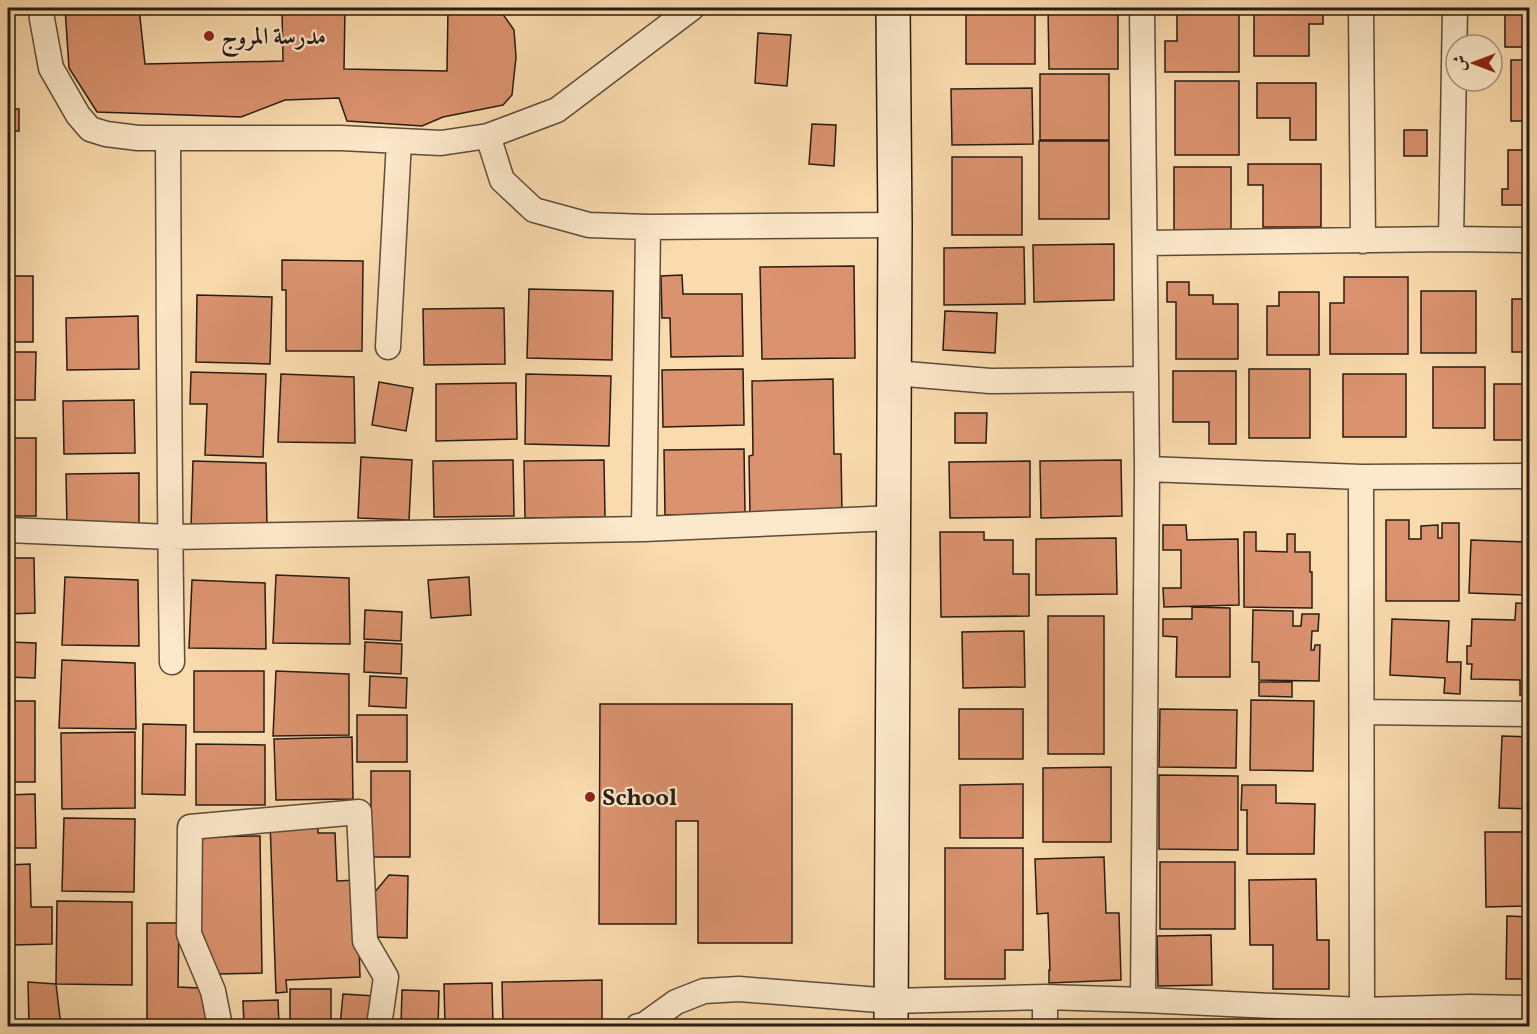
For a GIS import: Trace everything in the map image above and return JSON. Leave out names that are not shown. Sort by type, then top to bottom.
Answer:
[{"type":"main road","points":[[892,1013],[895,225],[893,8]]},
{"type":"street","points":[[41,8],[51,68],[78,115],[90,129],[106,134],[138,138],[341,138],[441,143],[488,136],[557,111],[692,8]]},
{"type":"street","points":[[1142,8],[1147,469],[1143,1000]]},
{"type":"street","points":[[1361,8],[1363,240]]},
{"type":"street","points":[[1451,239],[1455,8]]},
{"type":"street","points":[[488,136],[502,180],[534,210],[589,225],[648,227],[895,225]]},
{"type":"street","points":[[168,138],[172,662]]},
{"type":"street","points":[[388,347],[399,141]]},
{"type":"street","points":[[644,529],[648,227]]},
{"type":"street","points":[[1145,243],[1530,240]]},
{"type":"street","points":[[894,373],[990,381],[1146,379]]},
{"type":"street","points":[[1147,469],[1361,477],[1530,476]]},
{"type":"street","points":[[1361,477],[1362,1010]]},
{"type":"street","points":[[8,530],[170,537],[644,529],[894,518]]},
{"type":"street","points":[[1362,712],[1530,714]]},
{"type":"street","points":[[220,1026],[213,991],[189,934],[190,827],[359,812],[364,941],[386,977],[379,1026]]},
{"type":"street","points":[[638,1026],[676,1002],[704,991],[739,988],[892,1013],[1045,998],[1362,1010],[1530,1008]]},
{"type":"street","points":[[1045,998],[1045,1026]]},
{"type":"building","points":[[65,8],[139,8],[145,64],[283,61],[282,8],[345,8],[344,69],[447,71],[448,9],[500,10],[514,30],[516,57],[512,95],[503,105],[443,117],[422,126],[347,121],[339,98],[285,100],[241,117],[97,112],[69,68]]},
{"type":"building","points":[[966,8],[1035,8],[1035,64],[966,64]]},
{"type":"building","points":[[1048,8],[1118,8],[1118,69],[1049,69]]},
{"type":"building","points":[[1177,8],[1239,8],[1239,72],[1165,72],[1165,41],[1177,41]]},
{"type":"building","points":[[1254,8],[1323,8],[1323,24],[1309,24],[1309,56],[1254,56]]},
{"type":"building","points":[[1505,8],[1530,8],[1530,47],[1505,47]]},
{"type":"building","points":[[758,33],[791,35],[787,86],[755,83]]},
{"type":"building","points":[[1511,60],[1530,60],[1530,121],[1511,121]]},
{"type":"building","points":[[1040,74],[1109,74],[1109,140],[1040,140]]},
{"type":"building","points":[[1175,81],[1239,81],[1239,155],[1175,155]]},
{"type":"building","points":[[1257,83],[1316,83],[1316,140],[1290,140],[1290,118],[1257,118]]},
{"type":"building","points":[[1032,88],[1033,144],[952,145],[951,89]]},
{"type":"building","points":[[8,109],[19,109],[19,131],[8,131]]},
{"type":"building","points":[[812,124],[836,125],[834,166],[809,164]]},
{"type":"building","points":[[1404,130],[1427,130],[1427,156],[1404,156]]},
{"type":"building","points":[[1039,141],[1109,141],[1109,219],[1039,219]]},
{"type":"building","points":[[1508,150],[1530,150],[1530,205],[1502,205],[1502,189],[1508,189]]},
{"type":"building","points":[[952,157],[1022,157],[1022,235],[952,235]]},
{"type":"building","points":[[1248,164],[1321,164],[1321,227],[1263,227],[1263,185],[1248,185]]},
{"type":"building","points":[[1174,167],[1231,167],[1231,231],[1174,231]]},
{"type":"building","points":[[8,225],[10,225],[12,268],[8,268]]},
{"type":"building","points":[[1114,244],[1114,300],[1034,302],[1033,245]]},
{"type":"building","points":[[1024,247],[1025,304],[944,305],[944,248]]},
{"type":"building","points":[[282,260],[363,261],[362,351],[286,351],[286,290],[282,290]]},
{"type":"building","points":[[854,266],[855,358],[762,359],[760,267]]},
{"type":"building","points":[[682,275],[683,294],[742,294],[743,356],[671,357],[670,318],[662,318],[661,276]]},
{"type":"building","points":[[8,276],[33,276],[33,342],[8,342]]},
{"type":"building","points":[[1344,277],[1408,277],[1408,354],[1330,354],[1330,303],[1344,303]]},
{"type":"building","points":[[1167,282],[1189,282],[1189,295],[1213,295],[1213,304],[1238,304],[1238,359],[1176,359],[1176,302],[1167,302]]},
{"type":"building","points":[[529,289],[613,291],[612,360],[527,358]]},
{"type":"building","points":[[1421,291],[1476,291],[1476,353],[1421,353]]},
{"type":"building","points":[[1279,292],[1319,292],[1319,355],[1267,355],[1267,306],[1279,306]]},
{"type":"building","points":[[197,295],[272,297],[270,364],[196,362]]},
{"type":"building","points":[[1512,299],[1530,299],[1530,352],[1512,352]]},
{"type":"building","points":[[504,308],[505,364],[424,365],[423,309]]},
{"type":"building","points":[[945,311],[997,313],[995,353],[943,350]]},
{"type":"building","points":[[138,316],[139,369],[67,370],[66,318]]},
{"type":"building","points":[[8,352],[36,352],[35,400],[8,400]]},
{"type":"building","points":[[1433,367],[1485,367],[1485,428],[1433,428]]},
{"type":"building","points":[[743,369],[744,425],[663,427],[662,370]]},
{"type":"building","points":[[1249,369],[1310,369],[1310,438],[1249,438]]},
{"type":"building","points":[[1173,371],[1236,371],[1236,444],[1209,444],[1209,422],[1173,422]]},
{"type":"building","points":[[191,372],[266,374],[263,457],[205,455],[207,404],[190,404]]},
{"type":"building","points":[[281,374],[354,377],[355,443],[278,442]]},
{"type":"building","points":[[526,374],[611,376],[609,446],[525,444]]},
{"type":"building","points":[[1343,374],[1406,374],[1406,437],[1343,437]]},
{"type":"building","points":[[833,379],[834,454],[841,454],[842,514],[750,515],[749,456],[753,455],[752,381]]},
{"type":"building","points":[[379,382],[413,388],[406,431],[372,425]]},
{"type":"building","points":[[516,383],[517,439],[436,441],[436,384]]},
{"type":"building","points":[[1494,384],[1530,384],[1530,440],[1494,440]]},
{"type":"building","points":[[134,400],[135,453],[64,454],[63,401]]},
{"type":"building","points":[[955,413],[987,413],[986,443],[955,443]]},
{"type":"building","points":[[8,438],[36,438],[36,516],[8,516]]},
{"type":"building","points":[[744,449],[745,514],[665,515],[664,450]]},
{"type":"building","points":[[361,457],[412,460],[409,520],[358,518]]},
{"type":"building","points":[[513,460],[514,516],[434,517],[433,461]]},
{"type":"building","points":[[604,460],[605,517],[525,518],[524,461]]},
{"type":"building","points":[[1121,460],[1122,516],[1041,518],[1040,461]]},
{"type":"building","points":[[193,461],[266,463],[267,530],[191,528]]},
{"type":"building","points":[[1030,461],[1030,517],[950,518],[949,462]]},
{"type":"building","points":[[139,473],[139,526],[67,527],[66,474]]},
{"type":"building","points":[[1386,520],[1409,520],[1409,539],[1421,539],[1421,526],[1438,525],[1438,538],[1442,538],[1442,523],[1459,523],[1459,601],[1386,601]]},
{"type":"building","points":[[1163,525],[1186,525],[1187,540],[1238,539],[1239,605],[1164,607],[1163,588],[1181,588],[1181,550],[1163,550]]},
{"type":"building","points":[[940,532],[984,532],[984,540],[1013,540],[1013,574],[1029,574],[1029,616],[941,617]]},
{"type":"building","points":[[1244,532],[1256,532],[1256,551],[1287,552],[1287,534],[1295,534],[1295,552],[1310,552],[1312,608],[1244,607]]},
{"type":"building","points":[[1116,538],[1117,594],[1036,595],[1036,539]]},
{"type":"building","points":[[1471,540],[1526,542],[1524,595],[1469,593]]},
{"type":"building","points":[[8,558],[34,558],[35,613],[8,614]]},
{"type":"building","points":[[276,575],[349,578],[350,644],[273,643]]},
{"type":"building","points":[[65,577],[138,580],[139,646],[62,645]]},
{"type":"building","points":[[469,577],[471,615],[431,618],[428,580]]},
{"type":"building","points":[[192,580],[265,583],[266,649],[189,648]]},
{"type":"building","points":[[1516,603],[1530,604],[1530,695],[1520,695],[1520,680],[1471,679],[1472,664],[1467,664],[1467,646],[1471,646],[1472,619],[1515,620]]},
{"type":"building","points":[[1192,607],[1230,608],[1230,677],[1176,677],[1177,637],[1163,636],[1163,619],[1192,619]]},
{"type":"building","points":[[365,610],[402,612],[401,641],[364,639]]},
{"type":"building","points":[[1253,610],[1293,611],[1293,626],[1301,626],[1302,614],[1319,614],[1318,631],[1312,631],[1311,650],[1314,650],[1315,645],[1320,645],[1319,681],[1259,680],[1259,662],[1252,662]]},
{"type":"building","points":[[1048,616],[1104,616],[1104,754],[1048,754]]},
{"type":"building","points":[[1392,619],[1449,621],[1447,662],[1461,662],[1460,694],[1444,693],[1445,678],[1390,675]]},
{"type":"building","points":[[1024,631],[1025,687],[963,688],[962,632]]},
{"type":"building","points":[[8,642],[36,643],[35,678],[8,677]]},
{"type":"building","points":[[365,642],[402,644],[401,674],[364,672]]},
{"type":"building","points":[[62,660],[135,663],[136,729],[59,728]]},
{"type":"building","points":[[194,671],[264,671],[264,732],[194,732]]},
{"type":"building","points":[[276,671],[349,674],[349,735],[273,736]]},
{"type":"building","points":[[370,676],[407,678],[406,708],[369,706]]},
{"type":"building","points":[[1259,682],[1292,682],[1292,697],[1259,696]]},
{"type":"building","points":[[1251,700],[1314,701],[1313,771],[1250,770]]},
{"type":"building","points":[[8,701],[35,701],[35,782],[8,782]]},
{"type":"building","points":[[600,704],[792,704],[792,943],[698,943],[698,821],[676,821],[676,924],[599,924]]},
{"type":"building","points":[[959,709],[1023,709],[1023,759],[959,759]]},
{"type":"building","points":[[1160,709],[1237,710],[1236,768],[1159,767]]},
{"type":"building","points":[[357,715],[407,715],[407,762],[357,762]]},
{"type":"building","points":[[143,724],[186,725],[185,795],[142,794]]},
{"type":"building","points":[[135,732],[135,808],[62,809],[61,733]]},
{"type":"building","points":[[1502,736],[1530,737],[1530,809],[1499,808]]},
{"type":"building","points":[[352,737],[353,799],[276,800],[274,739]]},
{"type":"building","points":[[196,744],[265,745],[265,805],[196,805]]},
{"type":"building","points":[[1111,767],[1111,842],[1043,842],[1043,768]]},
{"type":"building","points":[[371,771],[410,771],[410,857],[371,857]]},
{"type":"building","points":[[1159,775],[1238,776],[1238,850],[1159,849]]},
{"type":"building","points":[[1023,784],[1023,838],[960,838],[960,785]]},
{"type":"building","points":[[1242,785],[1276,785],[1276,803],[1315,804],[1314,854],[1247,854],[1247,810],[1241,810]]},
{"type":"building","points":[[35,794],[36,848],[8,848],[8,795]]},
{"type":"building","points":[[64,818],[135,819],[134,892],[62,891]]},
{"type":"building","points":[[318,819],[318,833],[335,833],[337,881],[357,880],[360,977],[286,980],[287,992],[276,993],[270,821]]},
{"type":"building","points":[[1485,832],[1530,832],[1530,906],[1486,907]]},
{"type":"building","points":[[260,836],[262,973],[217,974],[200,935],[198,837]]},
{"type":"building","points":[[945,848],[1023,848],[1023,950],[1005,950],[1005,979],[945,979]]},
{"type":"building","points":[[1104,857],[1106,913],[1119,913],[1121,980],[1049,983],[1048,913],[1037,914],[1035,859]]},
{"type":"building","points":[[1160,862],[1235,862],[1235,929],[1160,929]]},
{"type":"building","points":[[30,864],[31,907],[52,907],[52,944],[12,945],[8,935],[8,865]]},
{"type":"building","points":[[389,875],[408,876],[407,938],[372,937],[374,893]]},
{"type":"building","points":[[1316,879],[1317,940],[1329,940],[1329,989],[1273,989],[1273,945],[1250,945],[1249,880]]},
{"type":"building","points":[[57,901],[132,902],[132,985],[56,984]]},
{"type":"building","points":[[1507,916],[1530,917],[1530,979],[1506,979]]},
{"type":"building","points":[[147,923],[179,923],[178,987],[200,988],[208,1026],[147,1026]]},
{"type":"building","points":[[1211,935],[1212,985],[1158,986],[1157,936]]},
{"type":"building","points":[[602,980],[602,1026],[503,1026],[502,982]]},
{"type":"building","points":[[28,982],[56,984],[61,1026],[29,1026]]},
{"type":"building","points":[[492,983],[493,1026],[445,1026],[444,984]]},
{"type":"building","points":[[290,989],[331,989],[331,1026],[290,1026]]},
{"type":"building","points":[[402,990],[439,991],[438,1026],[401,1026]]},
{"type":"building","points":[[343,994],[375,996],[373,1026],[340,1026]]},
{"type":"building","points":[[278,1000],[279,1026],[244,1026],[243,1001]]},
{"type":"place","name":"مدرسة المروج","points":[[209,36]]},
{"type":"place","name":"School","points":[[590,797]]}]
